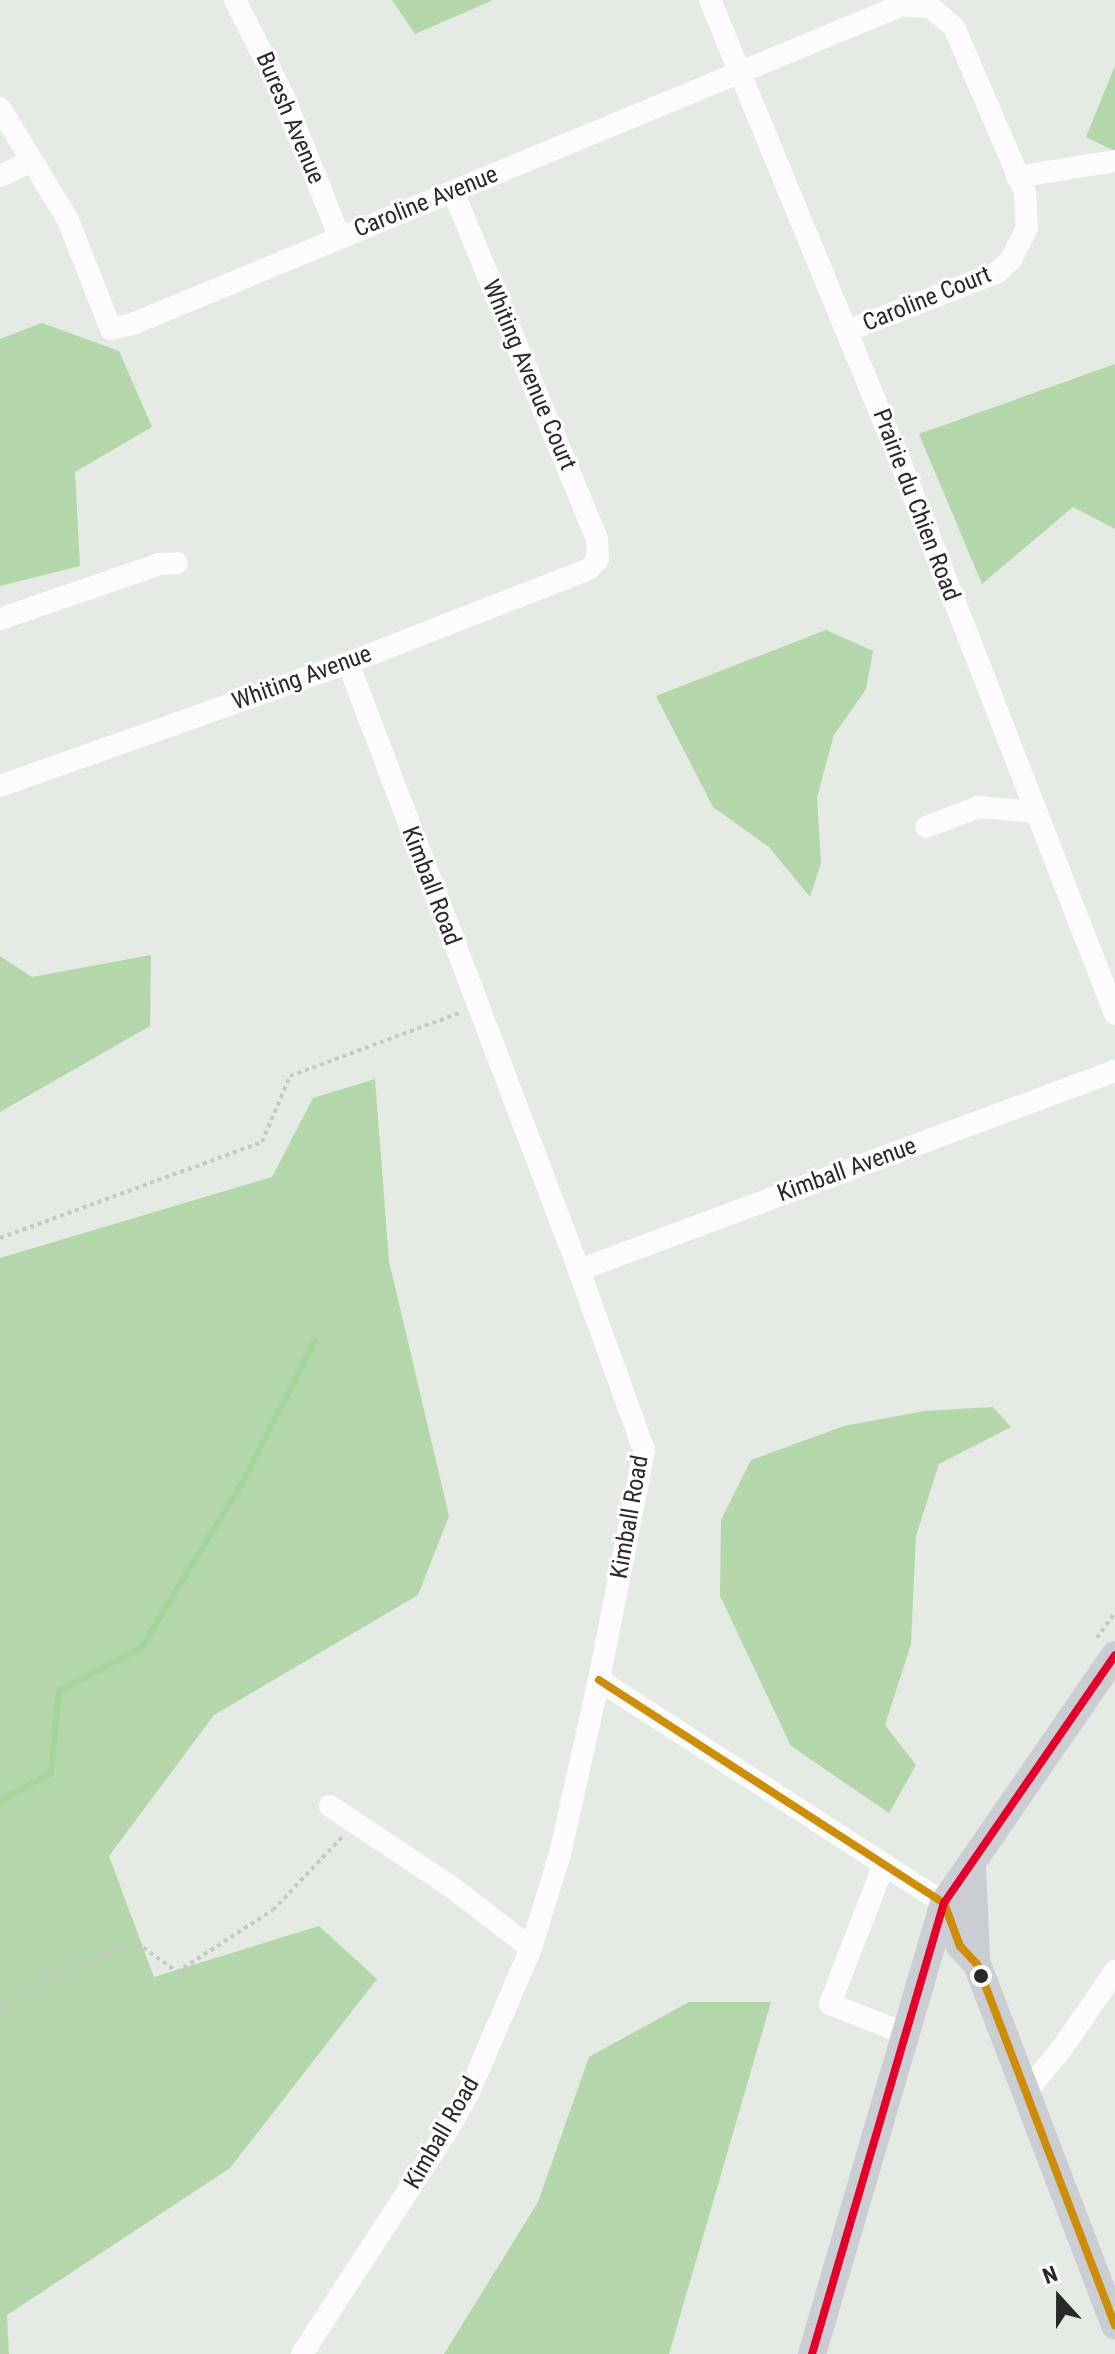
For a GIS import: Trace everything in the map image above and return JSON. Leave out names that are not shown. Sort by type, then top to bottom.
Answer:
[{"type":"main road","points":[[812,2354],[944,1903],[1115,1655]]},
{"type":"main road","points":[[972,1865],[977,1964],[1115,2326]]},
{"type":"main road","points":[[944,1903],[960,1946],[977,1964]]},
{"type":"main road","points":[[921,1984],[946,1964],[964,1961],[977,1964]]},
{"type":"street","name":"Buresh Avenue","points":[[235,0],[283,95],[340,238]]},
{"type":"street","name":"Prairie du Chien Road","points":[[710,0],[847,331],[1115,1014]]},
{"type":"street","name":"Caroline Court","points":[[740,72],[900,6],[930,7],[954,27],[1017,177],[1028,208],[1027,228],[1011,260],[996,273],[847,331]]},
{"type":"street","name":"Caroline Avenue","points":[[32,161],[68,220],[111,329],[135,323],[740,72]]},
{"type":"street","points":[[0,108],[32,161],[0,176]]},
{"type":"street","points":[[1017,177],[1115,161]]},
{"type":"street","name":"Whiting Avenue Court","points":[[453,192],[597,539],[598,559]]},
{"type":"street","name":"Whiting Avenue","points":[[0,786],[348,663],[589,569],[598,559]]},
{"type":"street","points":[[0,619],[160,564],[177,563]]},
{"type":"street","name":"Kimball Road","points":[[302,2354],[447,2131],[469,2092],[531,1948],[560,1854],[599,1680],[644,1450],[579,1270],[348,663]]},
{"type":"street","points":[[926,827],[978,807],[1036,812]]},
{"type":"street","name":"Kimball Avenue","points":[[579,1270],[1115,1071]]},
{"type":"street","points":[[599,1680],[944,1903]]},
{"type":"street","points":[[330,1806],[450,1886],[531,1948]]},
{"type":"street","points":[[884,1864],[830,2004],[907,2034]]},
{"type":"street","points":[[1026,2092],[1063,2047],[1115,1971]]},
{"type":"path","points":[[0,1238],[262,1142],[290,1076],[478,1006]]},
{"type":"path","points":[[0,2008],[47,1976],[137,1943],[177,1972],[273,1910],[356,1822]]},
{"type":"green space","points":[[392,0],[493,0],[415,34]]},
{"type":"green space","points":[[1115,66],[1115,151],[1086,137]]},
{"type":"green space","points":[[42,323],[119,351],[152,427],[75,472],[80,566],[0,586],[0,339]]},
{"type":"green space","points":[[1115,364],[1115,529],[1073,507],[982,584],[919,434]]},
{"type":"green space","points":[[826,630],[873,651],[866,689],[834,735],[817,797],[821,863],[810,897],[769,847],[713,807],[656,696]]},
{"type":"green space","points":[[151,955],[150,1026],[0,1112],[0,956],[32,977]]},
{"type":"green space","points":[[375,1079],[389,1261],[449,1516],[418,1595],[214,1715],[109,1856],[154,1977],[319,1926],[377,1979],[230,2168],[7,2315],[9,2354],[0,2354],[0,1258],[272,1177],[313,1098]]},
{"type":"green space","points":[[993,1407],[1011,1427],[939,1464],[916,1536],[911,1644],[885,1725],[916,1765],[889,1813],[791,1746],[720,1596],[721,1520],[751,1460],[844,1426],[924,1411]]},
{"type":"green space","points":[[689,2002],[771,2002],[669,2354],[444,2354],[538,2202],[589,2057]]},
{"type":"waterway","points":[[0,1801],[51,1773],[59,1691],[141,1648],[241,1485],[315,1341]]},
{"type":"transit line","points":[[812,2354],[944,1903],[1115,1655]]},
{"type":"transit line","points":[[599,1680],[944,1903],[960,1946],[977,1964],[1115,2326]]}]
